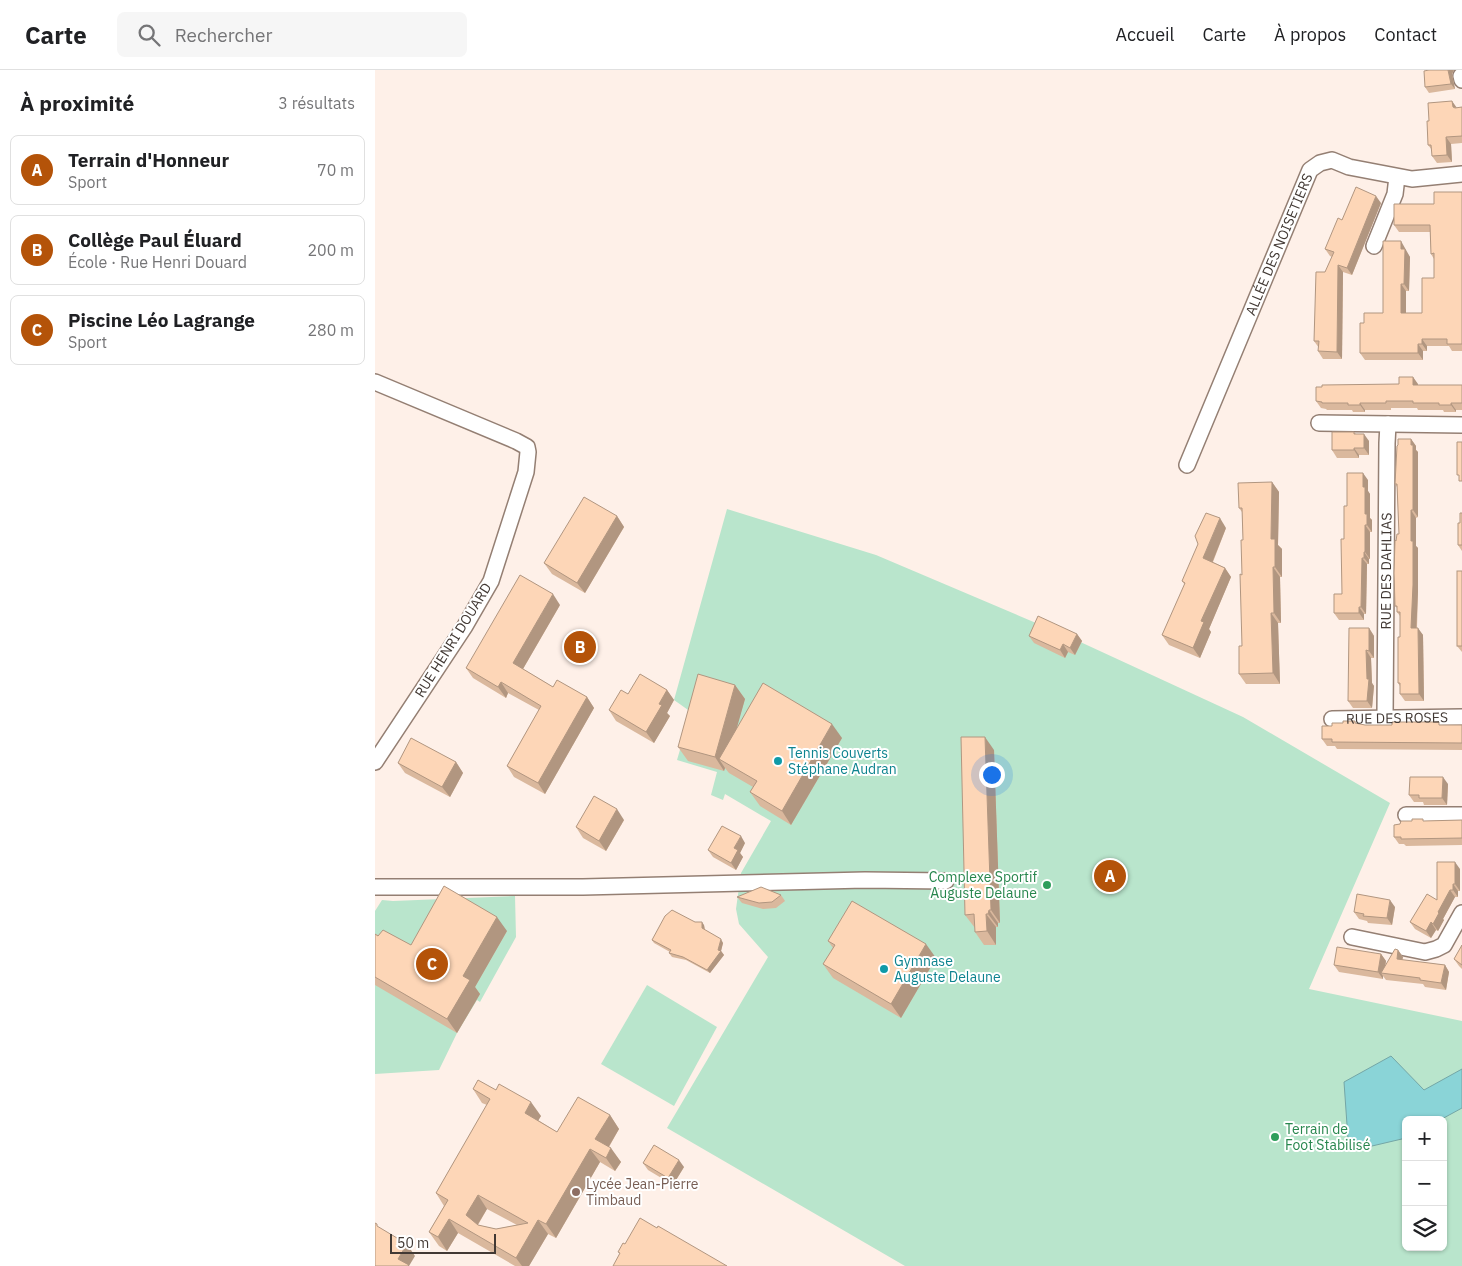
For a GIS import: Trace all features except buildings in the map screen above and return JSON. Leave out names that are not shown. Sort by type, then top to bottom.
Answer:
[{"type":"street","points":[[1461,76],[1462,80]]},
{"type":"street","name":"ALLÉE DES NOISETIERS","points":[[1187,465],[1310,170],[1320,163],[1332,160],[1349,167],[1412,179],[1462,174]]},
{"type":"street","points":[[1374,246],[1395,194],[1397,177]]},
{"type":"street","name":"RUE HENRI DOUARD","points":[[375,382],[517,441],[527,447],[529,452],[526,472],[491,581],[465,626],[375,762]]},
{"type":"street","points":[[1319,423],[1462,425]]},
{"type":"street","name":"RUE DES DAHLIAS","points":[[1385,718],[1388,424]]},
{"type":"street","name":"RUE DES ROSES","points":[[1332,719],[1462,716]]},
{"type":"street","points":[[1406,815],[1462,815]]},
{"type":"street","points":[[375,887],[583,887],[865,880],[946,881]]},
{"type":"street","points":[[1352,937],[1425,952],[1443,945],[1462,913]]},
{"type":"green space","name":"Complexe Sportif Auguste Delaune","points":[[727,509],[876,555],[1076,640],[1243,717],[1390,803],[1309,989],[1462,1021],[1462,1266],[905,1266],[667,1128],[768,957],[739,924],[736,909],[741,873],[771,821],[725,794],[723,800],[711,795],[717,772],[677,760],[691,712],[674,700]]},
{"type":"green space","points":[[515,896],[516,937],[480,1002],[477,1000],[457,1033],[439,1070],[375,1074],[375,911],[382,900]]},
{"type":"green space","points":[[647,985],[717,1027],[674,1106],[601,1064]]},
{"type":"water","points":[[1391,1056],[1424,1090],[1462,1069],[1462,1108],[1447,1116],[1402,1116],[1402,1139],[1355,1150],[1348,1139],[1344,1082]]},
{"type":"place","name":"Collège Paul Éluard","points":[[580,647]]},
{"type":"place","name":"Tennis Couverts Stéphane Audran","points":[[778,761]]},
{"type":"place","name":"Terrain d'Honneur","points":[[1110,876]]},
{"type":"place","name":"Complexe Sportif Auguste Delaune","points":[[1047,885]]},
{"type":"place","name":"Piscine Léo Lagrange","points":[[432,964]]},
{"type":"place","name":"Gymnase Auguste Delaune","points":[[884,969]]},
{"type":"place","name":"Terrain de Foot Stabilisé","points":[[1275,1137]]},
{"type":"place","name":"Lycée Jean-Pierre Timbaud","points":[[576,1192]]}]
